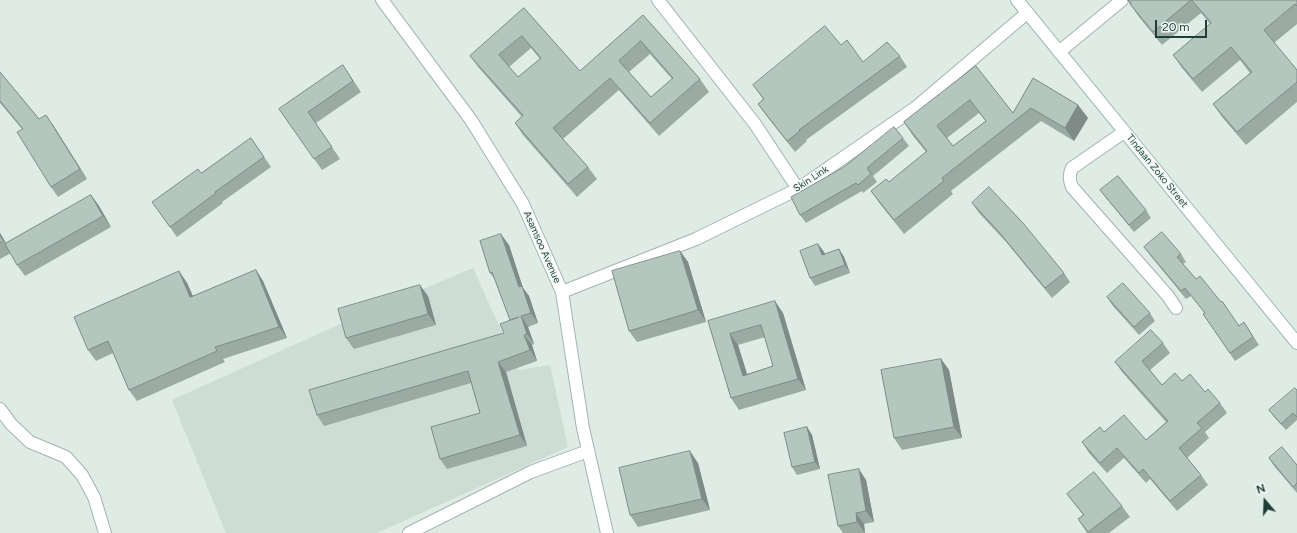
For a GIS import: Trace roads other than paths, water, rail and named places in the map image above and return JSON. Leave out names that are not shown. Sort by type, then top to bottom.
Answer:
[{"type":"street","name":"Asamsoo Avenue","points":[[382,0],[475,127],[523,204],[562,292],[588,451],[607,533]]},
{"type":"street","points":[[658,0],[755,124],[798,189]]},
{"type":"street","name":"Tindaan Zoko Street","points":[[1017,0],[1297,343]]},
{"type":"street","points":[[1059,52],[1122,0]]},
{"type":"street","name":"Skin Link","points":[[562,292],[696,239],[798,189],[915,108],[1027,13]]},
{"type":"street","points":[[1124,132],[1072,168],[1069,176],[1070,183],[1168,296],[1176,308]]},
{"type":"street","points":[[0,409],[11,424],[30,442],[66,457],[82,475],[94,497],[105,533]]},
{"type":"street","points":[[409,533],[531,472],[588,451]]}]
